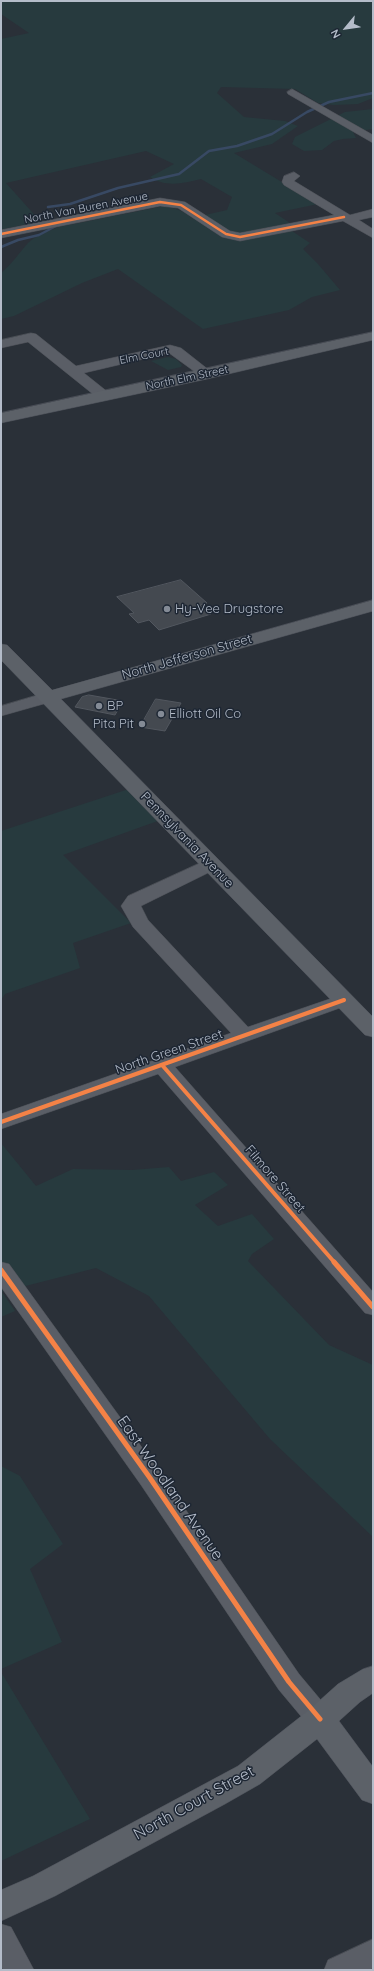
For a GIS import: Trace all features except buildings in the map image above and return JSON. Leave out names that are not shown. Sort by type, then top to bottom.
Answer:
[{"type":"main road","name":"North Elm Street","points":[[1,418],[207,374],[373,336]]},
{"type":"main road","name":"North Jefferson Street","points":[[48,697],[373,604]]},
{"type":"main road","name":"Pennsylvania Avenue","points":[[1,649],[373,1030]]},
{"type":"main road","name":"North Court Street","points":[[1,1906],[44,1886],[214,1796],[249,1775],[320,1719],[349,1693],[373,1678]]},
{"type":"main road","points":[[320,1719],[373,1791]]},
{"type":"street","points":[[292,92],[373,140]]},
{"type":"street","points":[[294,176],[288,179],[288,182],[373,234]]},
{"type":"street","name":"North Van Buren Avenue","points":[[1,234],[160,202],[174,203],[187,208],[232,237],[247,237],[347,218]]},
{"type":"street","points":[[347,218],[373,213]]},
{"type":"street","points":[[1,344],[32,337],[104,396]]},
{"type":"street","name":"Elm Court","points":[[73,371],[170,349],[176,351],[207,374]]},
{"type":"street","name":"North Jefferson Street","points":[[1,711],[48,697]]},
{"type":"street","points":[[211,864],[135,900],[131,906],[140,924],[245,1036]]},
{"type":"street","name":"North Green Street","points":[[1,1122],[344,1000]]},
{"type":"street","name":"Filmore Street","points":[[162,1065],[373,1307]]},
{"type":"street","name":"East Woodland Avenue","points":[[1,1270],[150,1478],[289,1682],[320,1719]]},
{"type":"street","points":[[1,1937],[19,1970]]},
{"type":"street","points":[[339,1970],[373,1953]]},
{"type":"green space","points":[[373,1],[373,98],[358,104],[334,105],[318,103],[295,89],[221,87],[217,93],[244,117],[285,121],[298,126],[272,144],[234,153],[318,204],[275,213],[293,225],[286,227],[310,243],[303,249],[340,290],[312,297],[289,310],[203,329],[118,269],[82,283],[14,316],[1,319],[1,273],[31,240],[38,236],[59,227],[159,207],[177,209],[192,218],[227,210],[232,197],[201,179],[169,184],[150,177],[174,164],[146,151],[6,183],[40,221],[1,230],[1,39],[29,33],[1,14],[1,2]]},
{"type":"green space","points":[[373,109],[373,129],[353,132],[356,138],[334,141],[322,150],[304,151],[292,144],[295,137],[345,112]]},
{"type":"green space","points":[[168,357],[176,359],[182,365],[181,367],[168,370],[151,361]]},
{"type":"green space","points":[[135,787],[166,818],[63,855],[131,923],[73,943],[80,968],[5,994],[1,1000],[1,831]]},
{"type":"green space","points":[[1,1143],[36,1186],[73,1169],[132,1170],[169,1167],[181,1181],[214,1172],[228,1185],[195,1205],[218,1226],[252,1214],[274,1239],[252,1254],[248,1261],[329,1345],[373,1365],[373,1537],[270,1439],[149,1296],[96,1268],[2,1292],[15,1311],[1,1317]]},
{"type":"green space","points":[[1,1466],[20,1476],[63,1544],[30,1569],[62,1642],[1,1669]]},
{"type":"green space","points":[[1,1672],[90,1819],[1,1861]]},
{"type":"waterway","points":[[48,207],[70,204],[118,188],[179,174],[209,151],[237,146],[272,134],[307,112],[329,102],[373,93]]},
{"type":"waterway","points":[[1,247],[18,240],[39,235],[56,226]]},
{"type":"cycle path","points":[[1,234],[160,202],[181,205],[226,234],[240,237],[344,217]]},
{"type":"cycle path","points":[[1,1122],[344,1000]]},
{"type":"cycle path","points":[[162,1065],[373,1307]]},
{"type":"cycle path","points":[[1,1270],[150,1478],[289,1682],[320,1719]]},
{"type":"place","name":"Hy-Vee Drugstore","points":[[167,609]]},
{"type":"place","name":"BP","points":[[99,706]]},
{"type":"place","name":"Elliott Oil Co","points":[[161,714]]},
{"type":"place","name":"Pita Pit","points":[[142,724]]}]
